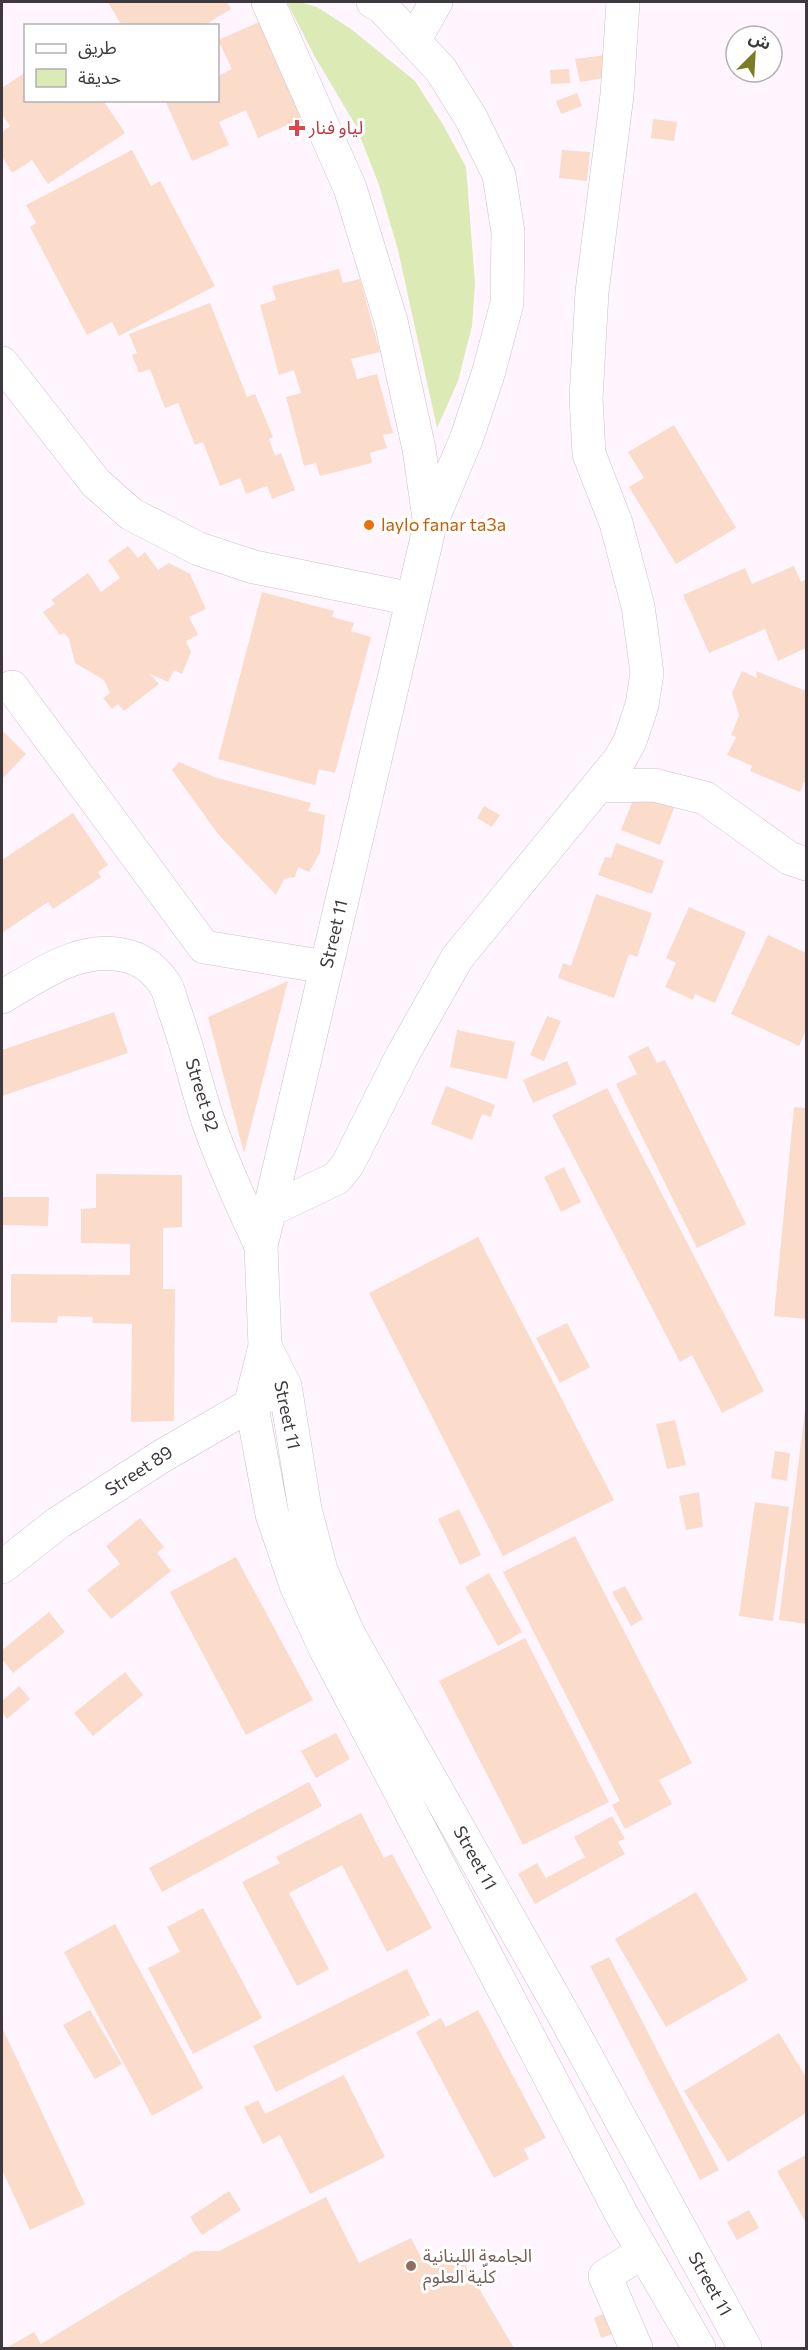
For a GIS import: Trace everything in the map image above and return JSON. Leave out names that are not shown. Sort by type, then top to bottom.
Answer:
[{"type":"street","points":[[268,2],[350,188],[391,321],[419,449],[430,525]]},
{"type":"street","points":[[373,2],[382,7],[441,70],[499,175],[508,232],[507,303],[492,360],[467,437],[430,525]]},
{"type":"street","points":[[414,41],[436,2]]},
{"type":"street","points":[[270,1210],[336,1178],[348,1164],[403,1054],[457,958],[600,786],[630,741],[642,705],[647,673],[638,606],[616,523],[589,454],[586,418],[592,292],[617,95],[623,2]]},
{"type":"street","points":[[2,363],[96,483],[130,514],[199,549],[254,567],[412,599]]},
{"type":"street","name":"Street 11","points":[[430,525],[261,1246],[265,1346],[251,1402],[272,1514],[296,1585],[337,1641],[572,2030],[746,2349]]},
{"type":"street","points":[[12,687],[204,947],[326,967]]},
{"type":"street","points":[[600,786],[654,785],[705,798],[789,858],[807,864]]},
{"type":"street","name":"Street 92","points":[[2,998],[69,960],[88,955],[129,956],[146,964],[166,987],[208,1121],[261,1246]]},
{"type":"street","name":"Street 11","points":[[265,1346],[285,1386],[305,1509],[337,1641],[643,2252],[699,2349]]},
{"type":"street","name":"Street 89","points":[[2,1567],[58,1523],[162,1456],[251,1402],[285,1386]]},
{"type":"street","points":[[636,2349],[605,2276],[643,2252]]},
{"type":"green space","points":[[287,2],[299,2],[317,7],[351,29],[415,81],[442,123],[466,167],[475,283],[472,326],[458,381],[437,428],[398,250],[379,185],[356,126],[315,57]]},
{"type":"building","points":[[108,2],[227,2],[231,9],[206,24],[121,24]]},
{"type":"building","points":[[266,19],[310,115],[258,138],[246,110],[219,122],[229,145],[192,161],[166,102],[219,102],[219,76],[232,69],[219,40]]},
{"type":"building","points":[[606,55],[610,77],[580,82],[575,59]]},
{"type":"building","points":[[569,69],[570,83],[551,84],[550,70]]},
{"type":"building","points":[[24,73],[24,102],[104,102],[125,133],[48,184],[32,160],[12,173],[2,156],[2,132],[10,126],[3,116],[2,118],[2,88]]},
{"type":"building","points":[[577,93],[582,106],[561,114],[556,101]]},
{"type":"building","points":[[653,119],[677,122],[674,141],[651,138]]},
{"type":"building","points":[[132,150],[151,186],[160,181],[215,286],[119,336],[112,322],[87,335],[30,227],[36,223],[26,205]]},
{"type":"building","points":[[562,150],[590,152],[587,181],[559,178]]},
{"type":"building","points":[[339,269],[343,283],[360,279],[380,352],[351,359],[357,379],[377,374],[393,433],[383,435],[387,448],[370,453],[372,463],[320,476],[316,463],[304,466],[286,397],[301,393],[294,370],[279,375],[260,305],[276,300],[272,286]]},
{"type":"building","points":[[210,303],[247,397],[255,394],[273,437],[269,439],[275,456],[281,453],[295,490],[272,499],[267,486],[246,494],[240,478],[220,486],[203,442],[195,445],[178,403],[165,408],[150,369],[139,373],[132,355],[137,353],[129,334]]},
{"type":"building","points":[[674,425],[736,528],[676,564],[629,487],[644,478],[628,452]]},
{"type":"building","points":[[128,546],[138,558],[145,552],[158,570],[169,563],[190,574],[206,609],[189,617],[198,635],[186,641],[191,652],[182,674],[174,670],[168,682],[150,674],[159,684],[124,711],[118,704],[112,709],[103,698],[110,693],[104,680],[75,663],[69,639],[64,633],[60,635],[43,612],[55,604],[51,600],[88,573],[101,592],[120,578],[108,560]]},
{"type":"building","points":[[794,566],[801,582],[806,579],[806,648],[778,661],[765,629],[709,653],[683,595],[745,568],[752,584]]},
{"type":"building","points":[[262,592],[334,611],[332,617],[354,623],[351,631],[371,637],[335,773],[319,769],[315,785],[218,759]]},
{"type":"building","points":[[742,671],[757,678],[756,671],[806,691],[806,783],[804,782],[800,792],[750,771],[752,766],[727,755],[736,737],[731,735],[739,715],[732,693]]},
{"type":"building","points":[[2,730],[26,754],[2,779]]},
{"type":"building","points":[[179,762],[217,778],[311,803],[308,811],[325,815],[320,853],[309,872],[298,867],[295,877],[284,879],[276,895],[218,834],[172,770]]},
{"type":"building","points":[[640,795],[674,808],[660,845],[621,830],[633,800]]},
{"type":"building","points":[[484,806],[500,815],[492,827],[477,818]]},
{"type":"building","points":[[73,813],[108,865],[98,872],[101,877],[53,909],[48,902],[2,933],[2,860]]},
{"type":"building","points":[[616,843],[664,861],[652,894],[598,875],[605,857],[611,858]]},
{"type":"building","points":[[596,894],[652,913],[637,957],[629,954],[614,998],[558,978],[563,963],[571,966]]},
{"type":"building","points":[[689,907],[746,932],[715,1003],[695,994],[693,1000],[665,987],[676,963],[666,958]]},
{"type":"building","points":[[768,935],[806,953],[806,1030],[799,1046],[731,1014]]},
{"type":"building","points":[[288,981],[244,1153],[208,1017]]},
{"type":"building","points":[[114,1012],[128,1053],[2,1096],[2,1050]]},
{"type":"building","points":[[547,1016],[561,1021],[544,1061],[530,1055]]},
{"type":"building","points":[[457,1030],[515,1042],[507,1079],[450,1067]]},
{"type":"building","points":[[648,1046],[657,1063],[665,1060],[746,1224],[697,1248],[616,1084],[637,1074],[628,1056]]},
{"type":"building","points":[[567,1061],[577,1084],[533,1103],[523,1080]]},
{"type":"building","points":[[446,1086],[495,1105],[491,1117],[482,1114],[472,1140],[431,1124]]},
{"type":"building","points":[[607,1088],[764,1391],[722,1413],[692,1355],[680,1362],[552,1115]]},
{"type":"building","points":[[794,1107],[806,1108],[806,1319],[774,1316]]},
{"type":"building","points":[[564,1167],[581,1202],[561,1212],[544,1177]]},
{"type":"building","points":[[96,1174],[182,1175],[182,1227],[163,1228],[163,1289],[175,1289],[174,1421],[131,1422],[132,1324],[92,1323],[93,1317],[58,1316],[57,1323],[11,1322],[11,1274],[130,1275],[130,1244],[81,1243],[81,1209],[96,1208]]},
{"type":"building","points":[[2,1197],[49,1197],[48,1226],[2,1225]]},
{"type":"building","points":[[478,1237],[614,1500],[503,1556],[369,1293]]},
{"type":"building","points":[[567,1323],[590,1367],[560,1383],[536,1338]]},
{"type":"building","points":[[806,1410],[806,1624],[779,1620]]},
{"type":"building","points":[[675,1420],[686,1465],[667,1469],[656,1424]]},
{"type":"building","points":[[775,1451],[790,1453],[787,1481],[771,1478]]},
{"type":"building","points":[[699,1492],[703,1527],[686,1530],[679,1496]]},
{"type":"building","points":[[755,1502],[789,1507],[773,1621],[739,1616]]},
{"type":"building","points":[[459,1509],[481,1555],[460,1565],[438,1519]]},
{"type":"building","points":[[140,1518],[164,1547],[157,1553],[171,1571],[111,1619],[87,1590],[120,1564],[106,1546]]},
{"type":"building","points":[[575,1536],[692,1763],[659,1780],[672,1804],[625,1829],[612,1805],[620,1801],[503,1572]]},
{"type":"building","points":[[236,1557],[313,1700],[246,1735],[170,1592]]},
{"type":"building","points":[[489,1573],[522,1632],[498,1646],[465,1587]]},
{"type":"building","points":[[625,1586],[643,1619],[631,1626],[612,1592]]},
{"type":"building","points":[[49,1612],[65,1632],[13,1673],[2,1659],[2,1650]]},
{"type":"building","points":[[525,1638],[609,1802],[523,1845],[439,1681]]},
{"type":"building","points":[[125,1672],[143,1695],[93,1736],[74,1713]]},
{"type":"building","points":[[19,1686],[30,1699],[7,1719],[2,1712],[2,1701]]},
{"type":"building","points":[[336,1733],[350,1759],[316,1778],[301,1751]]},
{"type":"building","points":[[309,1782],[322,1806],[162,1892],[149,1868]]},
{"type":"building","points":[[361,1813],[384,1858],[392,1854],[432,1928],[387,1952],[342,1865],[289,1893],[329,1969],[297,1986],[242,1882],[280,1863],[276,1857]]},
{"type":"building","points":[[612,1816],[625,1839],[618,1842],[625,1854],[535,1904],[518,1874],[537,1863],[546,1878],[585,1857],[574,1837]]},
{"type":"building","points":[[696,1892],[748,1980],[666,2027],[615,1939]]},
{"type":"building","points":[[203,1908],[262,2018],[193,2054],[148,1968],[180,1952],[167,1927]]},
{"type":"building","points":[[115,1924],[203,2088],[152,2116],[64,1952]]},
{"type":"building","points":[[609,1957],[719,2170],[700,2180],[590,1966]]},
{"type":"building","points":[[407,1969],[430,2015],[276,2092],[253,2046]]},
{"type":"building","points":[[90,2010],[122,2064],[95,2079],[63,2025]]},
{"type":"building","points":[[478,2010],[546,2138],[524,2149],[529,2159],[494,2178],[416,2032],[441,2018],[446,2027]]},
{"type":"building","points":[[2,2027],[85,2204],[30,2230],[2,2170]]},
{"type":"building","points":[[779,2033],[806,2077],[806,2113],[728,2162],[684,2091]]},
{"type":"building","points":[[344,2075],[385,2157],[310,2194],[280,2135],[263,2144],[244,2107],[258,2100],[265,2114]]},
{"type":"building","points":[[806,2155],[806,2223],[777,2171]]},
{"type":"building","points":[[229,2191],[241,2210],[202,2235],[190,2217]]},
{"type":"building","name":"الجامعة اللبنانية كلّية العلوم","points":[[326,2197],[359,2263],[411,2238],[422,2259],[461,2258],[514,2348],[6,2348],[34,2332],[41,2344],[194,2251],[219,2251]]},
{"type":"building","points":[[749,2210],[759,2228],[737,2240],[727,2222]]},
{"type":"building","points":[[608,2312],[616,2333],[601,2338],[594,2318]]},
{"type":"place","name":"لياو فنار","points":[[297,128]]},
{"type":"place","name":"laylo fanar ta3a","points":[[369,525]]},
{"type":"place","name":"الجامعة اللبنانية كلّية العلوم","points":[[411,2266]]}]
